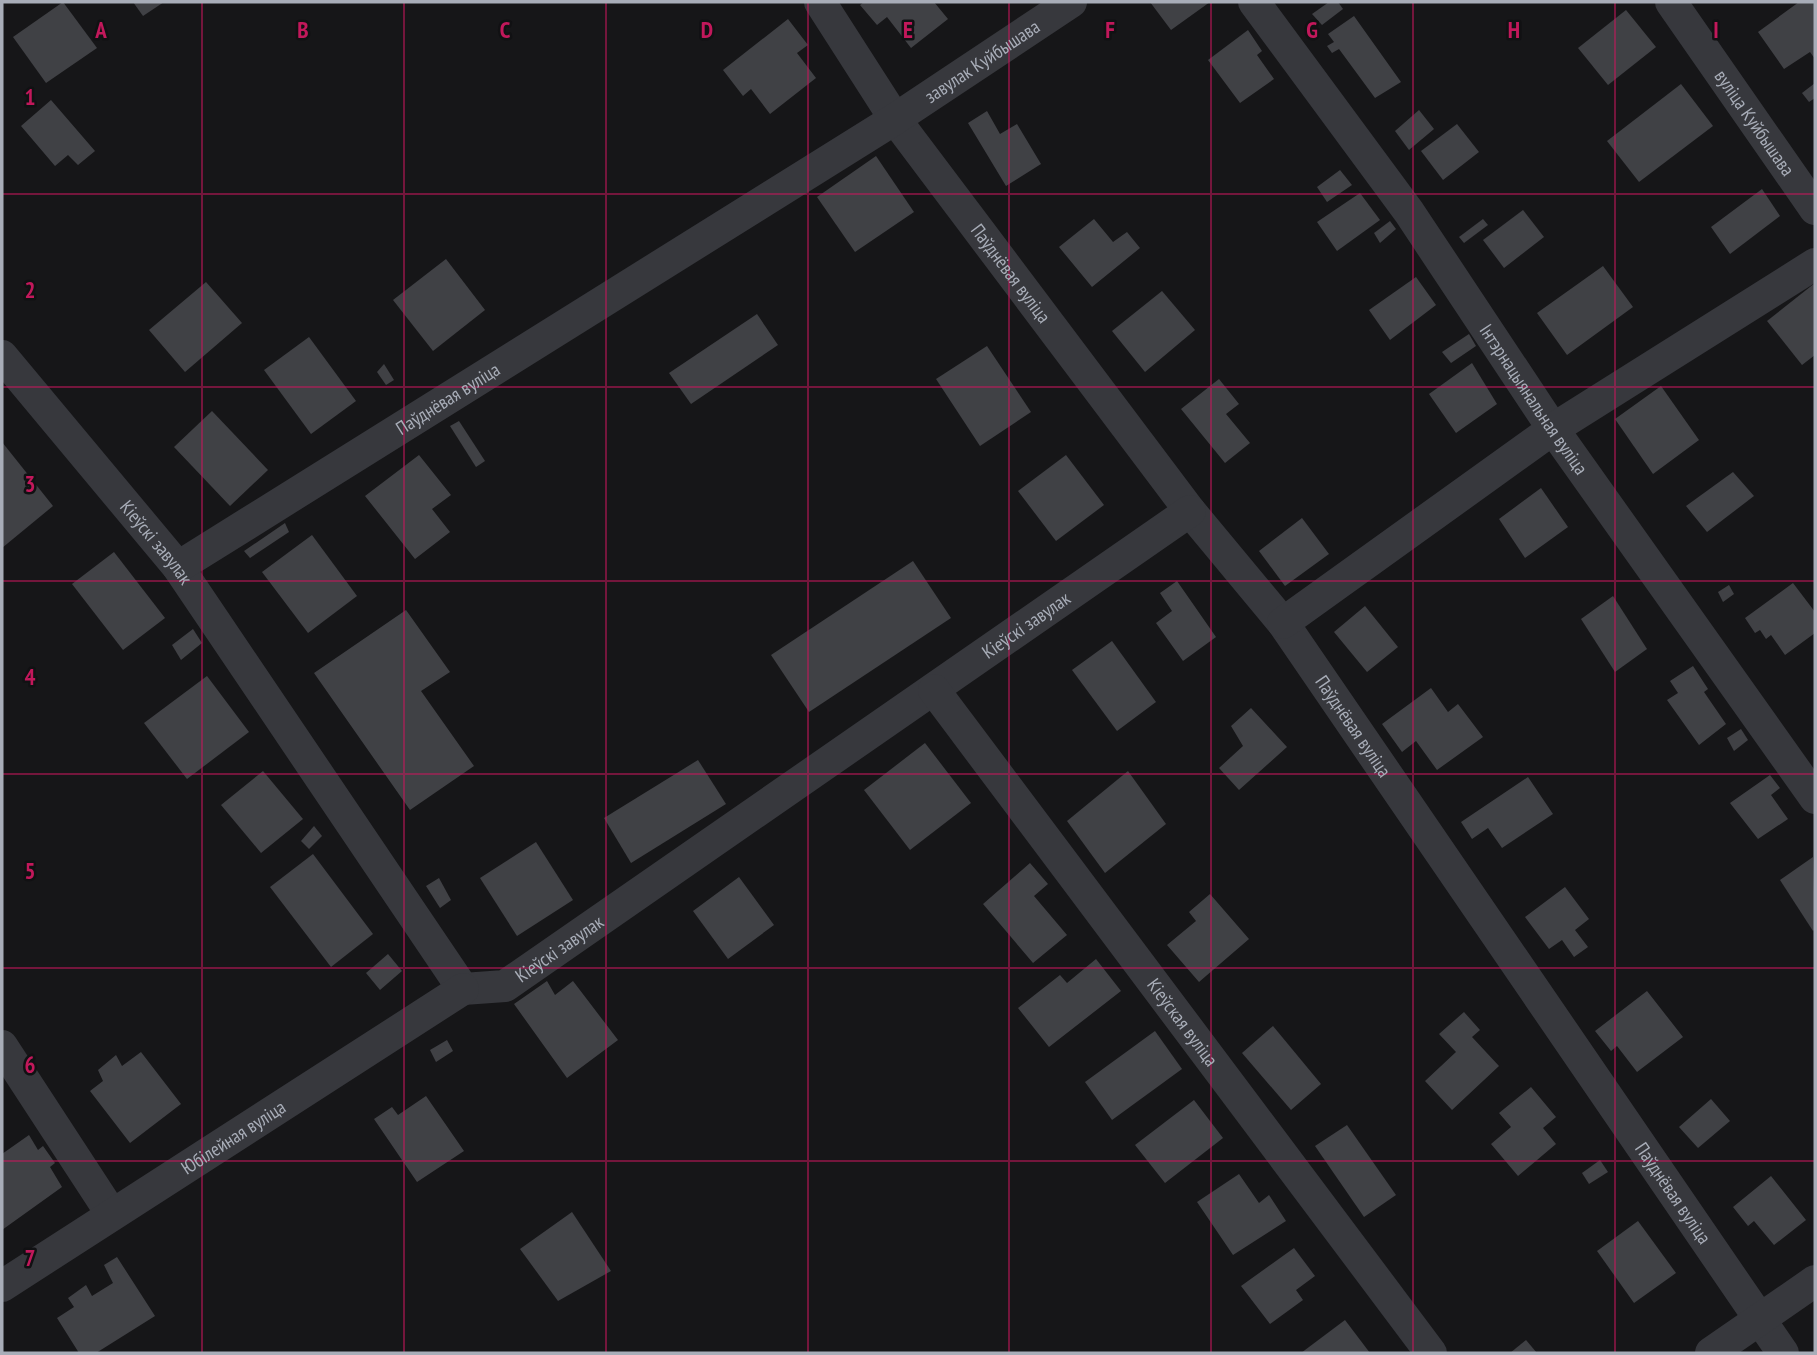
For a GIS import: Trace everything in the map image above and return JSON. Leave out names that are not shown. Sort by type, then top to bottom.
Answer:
[{"type":"street","name":"Паўднёвая вуліца","points":[[820,2],[895,119],[1190,511],[1283,623],[1783,1353]]},
{"type":"street","name":"завулак Куйбышава","points":[[895,119],[1071,2]]},
{"type":"street","name":"Інтэрнацыянальная вуліца","points":[[1254,2],[1409,212],[1553,429],[1815,797]]},
{"type":"street","name":"вуліца Куйбышава","points":[[1671,2],[1815,209]]},
{"type":"street","name":"Паўднёвая вуліца","points":[[178,566],[895,119]]},
{"type":"street","points":[[1283,623],[1553,429],[1815,264]]},
{"type":"street","name":"Кіеўскі завулак","points":[[2,356],[178,566],[463,989],[505,986],[1190,511]]},
{"type":"street","name":"Кіеўская вуліца","points":[[934,690],[1431,1353]]},
{"type":"street","name":"Юбілейная вуліца","points":[[2,1286],[111,1213],[463,989]]},
{"type":"street","points":[[2,1046],[111,1213]]},
{"type":"street","points":[[1711,1353],[1815,1282]]},
{"type":"building","points":[[63,2],[97,48],[46,83],[13,37]]},
{"type":"building","points":[[133,2],[164,2],[143,16]]},
{"type":"building","points":[[864,2],[934,2],[948,19],[911,48],[887,17],[877,25],[860,5]]},
{"type":"building","points":[[1150,2],[1210,2],[1171,30]]},
{"type":"building","points":[[1329,2],[1338,2],[1343,9],[1322,25],[1312,14]]},
{"type":"building","points":[[1799,2],[1815,2],[1815,59],[1810,52],[1784,69],[1758,32]]},
{"type":"building","points":[[1626,10],[1656,47],[1608,85],[1578,48]]},
{"type":"building","points":[[1354,16],[1401,82],[1375,98],[1339,49],[1332,53],[1327,46],[1334,42],[1328,34]]},
{"type":"building","points":[[788,19],[808,45],[797,53],[816,78],[770,114],[751,89],[743,96],[723,70]]},
{"type":"building","points":[[1248,30],[1262,51],[1257,55],[1274,79],[1240,103],[1208,60]]},
{"type":"building","points":[[1815,83],[1815,98],[1809,102],[1802,93]]},
{"type":"building","points":[[1681,84],[1713,126],[1639,182],[1607,141]]},
{"type":"building","points":[[51,100],[95,151],[78,165],[68,155],[55,166],[21,126]]},
{"type":"building","points":[[1419,110],[1434,129],[1409,150],[1395,131]]},
{"type":"building","points":[[987,111],[1000,134],[1017,124],[1041,164],[1006,186],[968,123]]},
{"type":"building","points":[[1457,124],[1479,152],[1443,180],[1421,151]]},
{"type":"building","points":[[876,156],[914,212],[855,252],[817,197]]},
{"type":"building","points":[[1340,170],[1352,185],[1327,202],[1317,187]]},
{"type":"building","points":[[1762,189],[1780,216],[1730,254],[1711,227]]},
{"type":"building","points":[[1360,193],[1380,220],[1337,251],[1317,222]]},
{"type":"building","points":[[1523,210],[1544,237],[1504,268],[1483,240]]},
{"type":"building","points":[[1094,219],[1113,242],[1127,232],[1140,248],[1092,287],[1059,247]]},
{"type":"building","points":[[1483,219],[1488,225],[1464,243],[1459,237]]},
{"type":"building","points":[[1390,221],[1396,229],[1380,243],[1374,233]]},
{"type":"building","points":[[446,259],[485,310],[433,351],[393,300]]},
{"type":"building","points":[[1603,266],[1633,307],[1567,355],[1537,313]]},
{"type":"building","points":[[1416,277],[1436,305],[1390,340],[1369,310]]},
{"type":"building","points":[[206,282],[242,323],[185,372],[149,330]]},
{"type":"building","points":[[1815,283],[1815,355],[1802,365],[1767,321]]},
{"type":"building","points":[[1162,291],[1195,330],[1145,372],[1112,331]]},
{"type":"building","points":[[757,314],[778,345],[691,404],[669,373]]},
{"type":"building","points":[[1469,334],[1476,346],[1451,363],[1442,352]]},
{"type":"building","points":[[309,337],[356,401],[311,434],[264,370]]},
{"type":"building","points":[[987,346],[1031,412],[980,446],[936,379]]},
{"type":"building","points":[[1472,363],[1497,404],[1456,433],[1429,394]]},
{"type":"building","points":[[384,364],[394,380],[386,385],[377,372]]},
{"type":"building","points":[[1219,379],[1239,404],[1226,414],[1250,443],[1225,463],[1181,409]]},
{"type":"building","points":[[1661,386],[1699,440],[1653,474],[1615,419]]},
{"type":"building","points":[[212,411],[268,470],[230,506],[174,447]]},
{"type":"building","points":[[459,421],[485,461],[476,467],[450,426]]},
{"type":"building","points":[[2,442],[53,506],[2,548]]},
{"type":"building","points":[[419,455],[451,495],[432,509],[450,532],[415,559],[365,496]]},
{"type":"building","points":[[1066,455],[1104,505],[1056,541],[1018,491]]},
{"type":"building","points":[[1733,472],[1754,496],[1707,532],[1686,506]]},
{"type":"building","points":[[1541,488],[1568,527],[1525,558],[1499,519]]},
{"type":"building","points":[[1302,518],[1329,554],[1285,586],[1259,551]]},
{"type":"building","points":[[285,523],[289,532],[250,558],[244,551]]},
{"type":"building","points":[[312,535],[357,596],[308,633],[262,572]]},
{"type":"building","points":[[114,552],[165,618],[123,650],[72,584]]},
{"type":"building","points":[[913,561],[951,618],[809,712],[771,655]]},
{"type":"building","points":[[1177,581],[1216,637],[1183,661],[1156,623],[1172,611],[1160,593]]},
{"type":"building","points":[[1793,583],[1815,612],[1815,633],[1785,655],[1771,635],[1766,639],[1760,630],[1755,633],[1745,618]]},
{"type":"building","points":[[1729,585],[1734,594],[1723,602],[1718,592]]},
{"type":"building","points":[[1613,596],[1647,649],[1615,672],[1581,619]]},
{"type":"building","points":[[1365,606],[1398,647],[1367,672],[1334,632]]},
{"type":"building","points":[[406,610],[450,672],[421,691],[474,766],[410,810],[314,673]]},
{"type":"building","points":[[193,629],[202,643],[181,660],[172,645]]},
{"type":"building","points":[[1112,641],[1156,702],[1117,731],[1072,670]]},
{"type":"building","points":[[1693,666],[1708,689],[1704,692],[1726,724],[1699,745],[1667,700],[1678,693],[1670,681]]},
{"type":"building","points":[[207,676],[249,732],[187,779],[144,723]]},
{"type":"building","points":[[1431,688],[1448,712],[1458,704],[1483,737],[1437,770],[1416,741],[1402,752],[1382,724]]},
{"type":"building","points":[[1251,708],[1287,747],[1239,790],[1219,768],[1243,746],[1231,726]]},
{"type":"building","points":[[1741,729],[1748,740],[1734,751],[1727,738]]},
{"type":"building","points":[[925,743],[971,803],[910,850],[864,790]]},
{"type":"building","points":[[698,760],[726,804],[631,863],[604,818]]},
{"type":"building","points":[[263,771],[303,819],[261,853],[221,805]]},
{"type":"building","points":[[1128,771],[1166,824],[1105,873],[1067,821]]},
{"type":"building","points":[[1770,775],[1780,788],[1771,795],[1788,819],[1758,839],[1730,803]]},
{"type":"building","points":[[1528,777],[1553,814],[1502,848],[1488,828],[1472,839],[1461,822]]},
{"type":"building","points":[[314,826],[322,836],[309,849],[301,841]]},
{"type":"building","points":[[536,842],[573,900],[517,936],[480,878]]},
{"type":"building","points":[[313,854],[373,934],[331,967],[270,887]]},
{"type":"building","points":[[1813,857],[1815,929],[1813,931],[1780,880]]},
{"type":"building","points":[[1030,863],[1048,884],[1034,896],[1067,935],[1033,963],[983,904]]},
{"type":"building","points":[[739,877],[774,925],[728,959],[693,911]]},
{"type":"building","points":[[439,878],[451,900],[440,908],[426,886]]},
{"type":"building","points":[[1565,887],[1589,919],[1575,930],[1588,947],[1574,957],[1562,940],[1549,949],[1525,917]]},
{"type":"building","points":[[1210,894],[1249,939],[1199,982],[1167,945],[1196,921],[1189,912]]},
{"type":"building","points":[[388,954],[402,971],[380,990],[366,973]]},
{"type":"building","points":[[1096,959],[1121,991],[1049,1047],[1018,1008],[1060,975],[1067,983]]},
{"type":"building","points":[[547,981],[555,995],[573,981],[618,1040],[567,1078],[514,1004]]},
{"type":"building","points":[[1647,991],[1683,1037],[1637,1072],[1617,1046],[1611,1051],[1595,1031]]},
{"type":"building","points":[[1464,1012],[1480,1030],[1472,1037],[1499,1066],[1452,1110],[1425,1081],[1456,1052],[1439,1034]]},
{"type":"building","points":[[1273,1026],[1321,1084],[1291,1110],[1242,1053]]},
{"type":"building","points":[[1155,1031],[1182,1069],[1112,1120],[1085,1082]]},
{"type":"building","points":[[447,1040],[453,1051],[436,1062],[430,1050]]},
{"type":"building","points":[[141,1052],[181,1104],[130,1143],[90,1091],[103,1081],[98,1070],[116,1055],[122,1066]]},
{"type":"building","points":[[1531,1087],[1556,1117],[1543,1128],[1556,1144],[1518,1176],[1491,1144],[1511,1127],[1499,1113]]},
{"type":"building","points":[[426,1096],[464,1151],[417,1182],[374,1119],[392,1107],[398,1115]]},
{"type":"building","points":[[1711,1099],[1730,1121],[1698,1148],[1679,1127]]},
{"type":"building","points":[[1194,1100],[1223,1138],[1165,1183],[1135,1145]]},
{"type":"building","points":[[1347,1125],[1396,1195],[1364,1217],[1315,1146]]},
{"type":"building","points":[[29,1135],[38,1150],[43,1146],[55,1163],[50,1167],[62,1187],[2,1230],[2,1154]]},
{"type":"building","points":[[1600,1160],[1608,1172],[1589,1184],[1582,1173]]},
{"type":"building","points":[[1239,1174],[1259,1203],[1269,1195],[1286,1221],[1233,1255],[1197,1202]]},
{"type":"building","points":[[1771,1176],[1806,1220],[1774,1245],[1754,1221],[1748,1226],[1733,1207]]},
{"type":"building","points":[[572,1212],[611,1271],[558,1301],[520,1249]]},
{"type":"building","points":[[1638,1221],[1676,1273],[1634,1303],[1597,1251]]},
{"type":"building","points":[[1294,1248],[1315,1276],[1296,1290],[1303,1300],[1270,1324],[1241,1286]]},
{"type":"building","points":[[117,1257],[155,1316],[96,1353],[79,1353],[57,1318],[74,1307],[68,1298],[86,1285],[92,1296],[113,1283],[104,1265]]},
{"type":"building","points":[[1345,1320],[1370,1353],[1301,1353]]},
{"type":"building","points":[[1526,1340],[1537,1353],[1510,1353]]}]
